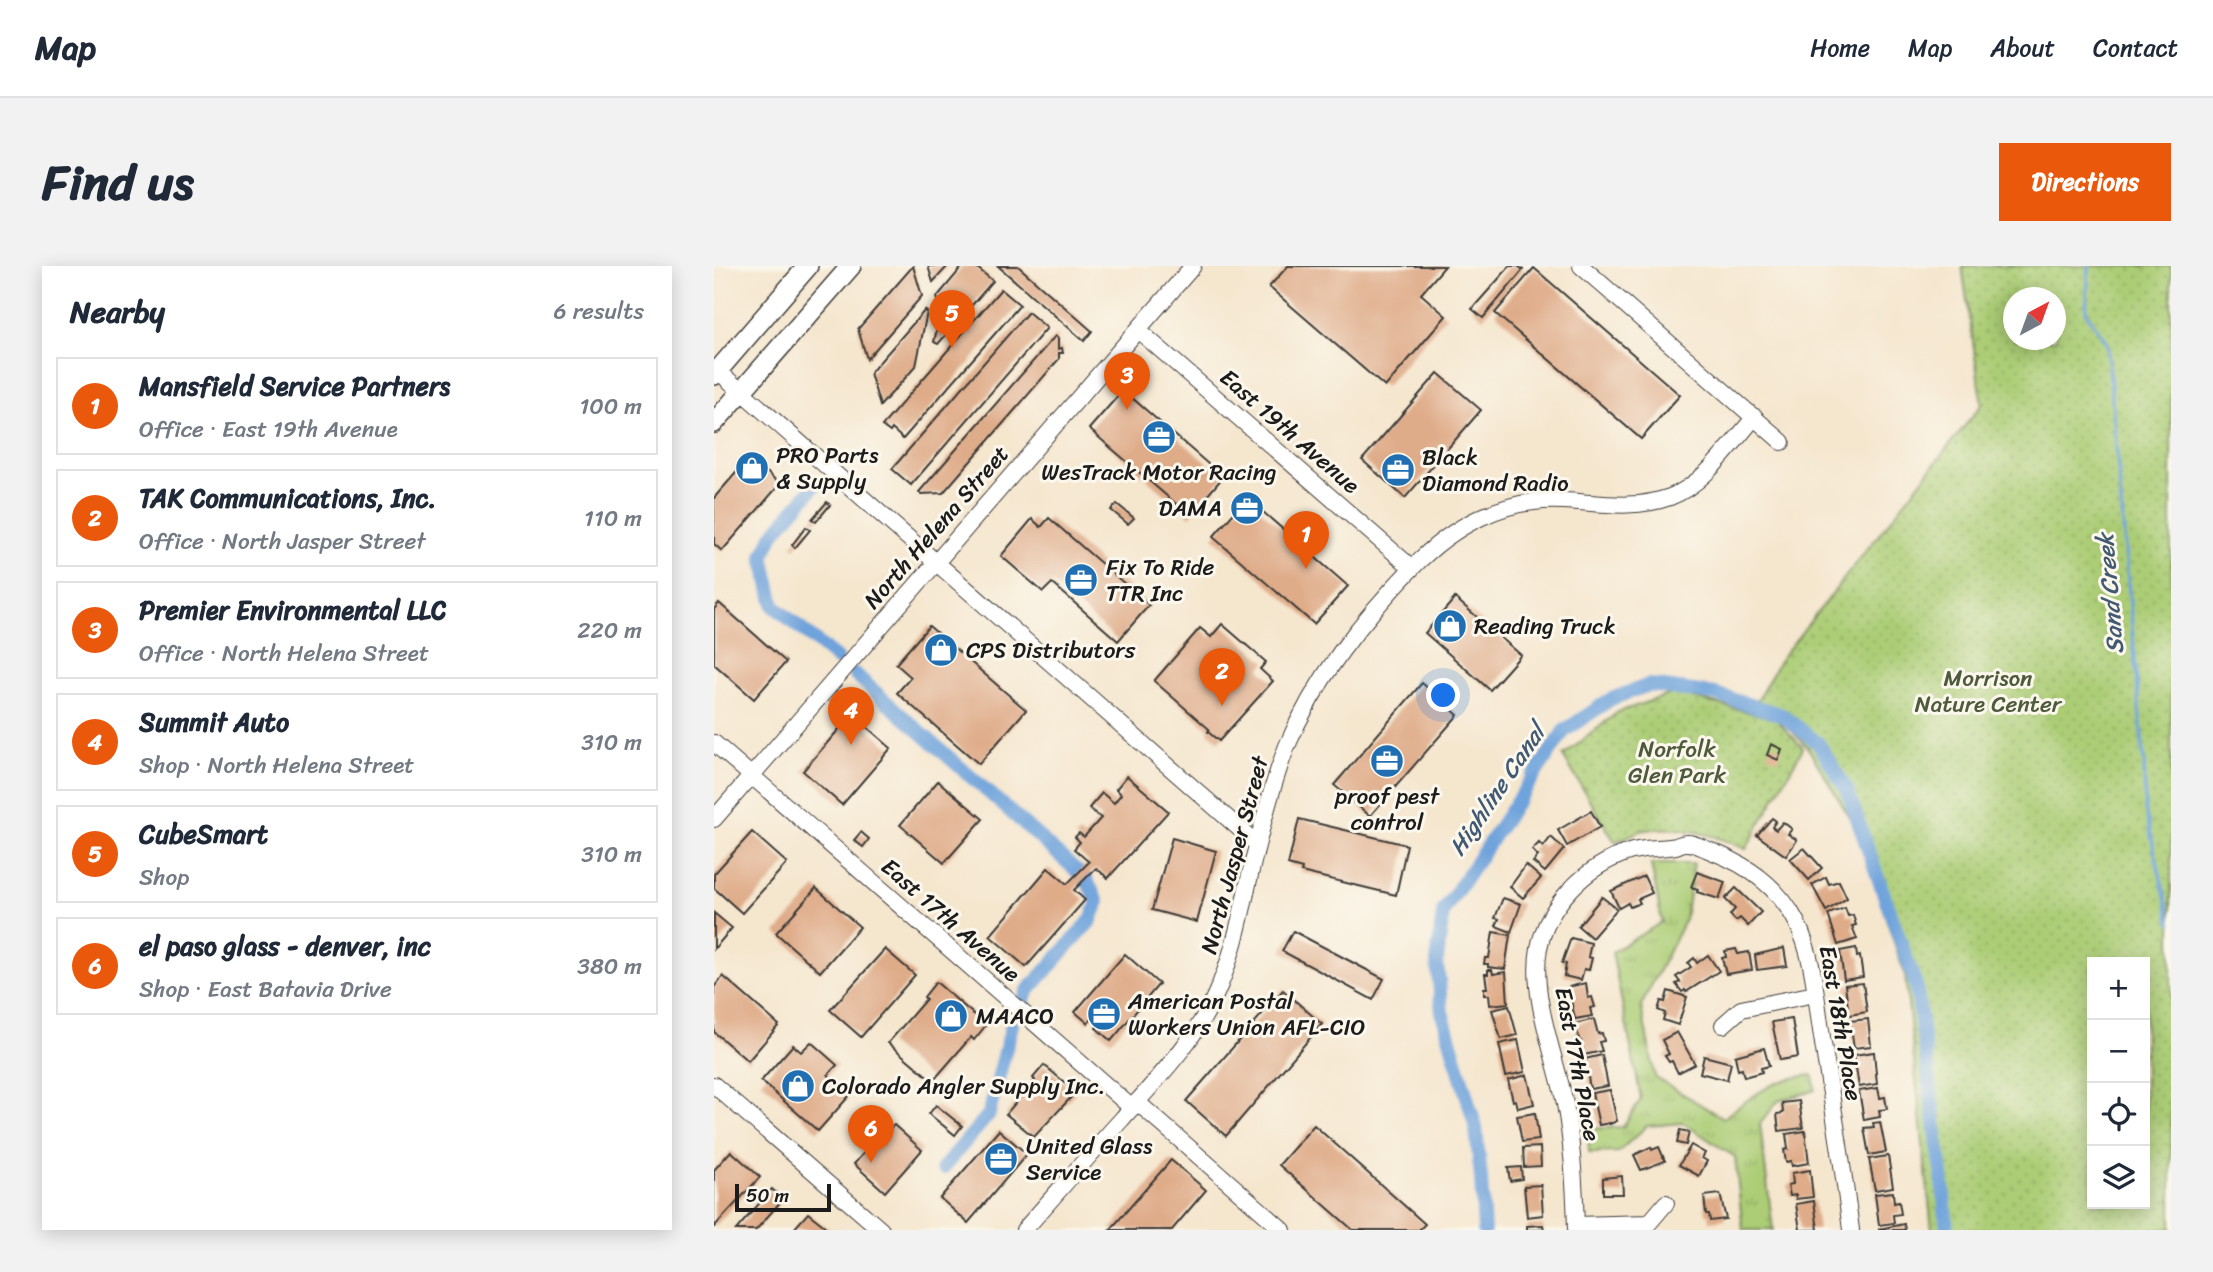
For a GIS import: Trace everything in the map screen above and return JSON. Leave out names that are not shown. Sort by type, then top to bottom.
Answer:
[{"type":"main road","points":[[716,373],[808,266]]},
{"type":"main road","points":[[714,423],[850,266]]},
{"type":"street","name":"North Helena Street","points":[[714,819],[1193,266]]},
{"type":"street","points":[[1581,266],[1782,442]]},
{"type":"street","name":"East 19th Avenue","points":[[1138,330],[1412,568]]},
{"type":"street","points":[[716,373],[1257,844]]},
{"type":"street","name":"North Jasper Street","points":[[1024,1230],[1134,1105],[1200,1023],[1225,973],[1243,912],[1257,844],[1276,776],[1304,710],[1349,640],[1412,568],[1446,538],[1471,521],[1505,507],[1535,501],[1631,506],[1671,497],[1691,485],[1711,467],[1755,417]]},
{"type":"street","name":"East 17th Avenue","points":[[714,743],[1283,1230]]},
{"type":"street","name":"East 17th Place","points":[[1576,1228],[1569,1130],[1542,1006],[1538,973],[1537,962],[1542,937],[1555,909],[1587,874],[1620,855],[1688,842]]},
{"type":"street","name":"East 18th Place","points":[[1688,842],[1743,864],[1755,873],[1781,898],[1804,939],[1851,1230]]},
{"type":"street","points":[[1723,1025],[1741,1009],[1815,994]]},
{"type":"street","points":[[714,1086],[881,1230]]},
{"type":"street","points":[[1576,1228],[1648,1223],[1666,1203]]},
{"type":"green space","name":"Morrison Nature Center","points":[[1962,266],[2171,266],[2171,1230],[1932,1230],[1905,975],[1855,826],[1808,748],[1779,717],[1752,710],[1779,661],[1982,404]]},
{"type":"green space","name":"Norfolk Glen Park","points":[[1674,693],[1776,719],[1803,748],[1746,849],[1710,835],[1671,828],[1637,832],[1615,842],[1563,756],[1618,712]]},
{"type":"green space","points":[[1651,864],[1694,864],[1685,919],[1641,1006],[1655,1077],[1723,1118],[1754,1095],[1775,1084],[1813,1075],[1815,1090],[1778,1101],[1760,1124],[1773,1230],[1743,1230],[1735,1157],[1683,1123],[1647,1126],[1618,1152],[1589,1153],[1588,1129],[1623,1127],[1641,1099],[1612,952],[1662,922]]},
{"type":"building","points":[[913,266],[922,296],[867,359],[858,329]]},
{"type":"building","points":[[928,266],[948,266],[933,282]]},
{"type":"building","points":[[963,266],[975,266],[993,281],[938,344],[934,342],[941,311],[937,297]]},
{"type":"building","points":[[998,266],[1018,266],[1092,331],[1084,341]]},
{"type":"building","points":[[1288,266],[1445,266],[1421,294],[1446,316],[1385,387],[1269,287]]},
{"type":"building","points":[[1510,266],[1518,266],[1523,270],[1483,318],[1472,309]]},
{"type":"building","points":[[1534,268],[1680,395],[1641,439],[1495,313]]},
{"type":"building","points":[[1001,289],[1020,305],[903,439],[892,429],[890,432],[882,426]]},
{"type":"building","points":[[925,310],[927,312],[916,366],[880,406],[870,373]]},
{"type":"building","points":[[1028,312],[1047,328],[911,485],[892,469]]},
{"type":"building","points":[[1055,336],[1058,338],[1058,349],[1062,348],[1063,353],[1059,353],[1059,359],[943,493],[921,494],[919,492]]},
{"type":"building","points":[[1438,373],[1481,410],[1405,498],[1362,460]]},
{"type":"building","points":[[1123,390],[1223,477],[1190,516],[1089,429]]},
{"type":"building","points":[[750,457],[780,484],[722,551],[714,544],[714,498]]},
{"type":"building","points":[[1247,498],[1348,586],[1314,624],[1213,537]]},
{"type":"building","points":[[827,502],[830,505],[816,522],[812,519]]},
{"type":"building","points":[[1117,504],[1134,518],[1128,524],[1111,510]]},
{"type":"building","points":[[1049,518],[1149,605],[1118,641],[1052,583],[1043,592],[1001,556],[1032,519],[1041,527]]},
{"type":"building","points":[[806,527],[810,530],[795,548],[792,545]]},
{"type":"building","points":[[1455,598],[1521,655],[1490,690],[1425,633]]},
{"type":"building","points":[[719,603],[786,662],[754,699],[714,664],[714,609]]},
{"type":"building","points":[[1222,624],[1266,662],[1260,669],[1273,681],[1219,741],[1154,681],[1200,628],[1211,637]]},
{"type":"building","points":[[929,626],[1026,710],[979,764],[897,693],[911,677],[896,664]]},
{"type":"building","points":[[1422,683],[1458,715],[1370,816],[1334,785]]},
{"type":"building","points":[[852,714],[891,748],[842,805],[803,771]]},
{"type":"building","points":[[1771,744],[1782,749],[1778,760],[1767,755]]},
{"type":"building","points":[[1127,776],[1168,811],[1167,813],[1108,878],[1096,868],[1074,890],[1085,900],[1026,967],[990,936],[1048,868],[1067,884],[1089,862],[1074,849],[1080,842],[1075,837],[1079,833],[1084,837],[1101,818],[1089,808],[1102,793],[1114,803],[1121,794],[1116,789]]},
{"type":"building","points":[[938,781],[983,819],[944,863],[900,825]]},
{"type":"building","points":[[1591,811],[1600,827],[1567,846],[1558,830]]},
{"type":"building","points":[[1772,818],[1776,821],[1772,827],[1776,830],[1783,822],[1792,829],[1788,834],[1797,840],[1786,856],[1757,835]]},
{"type":"building","points":[[1299,819],[1407,845],[1396,895],[1301,872],[1302,869],[1288,865]]},
{"type":"building","points":[[752,832],[787,863],[742,913],[714,888],[714,874]]},
{"type":"building","points":[[861,832],[869,839],[863,847],[854,840]]},
{"type":"building","points":[[1551,837],[1564,849],[1545,872],[1533,862],[1538,856],[1532,850],[1539,843],[1543,847]]},
{"type":"building","points":[[1172,838],[1216,851],[1197,922],[1152,910]]},
{"type":"building","points":[[1804,848],[1822,868],[1809,880],[1790,859]]},
{"type":"building","points":[[1526,865],[1541,878],[1523,898],[1510,887]]},
{"type":"building","points":[[1697,872],[1725,882],[1719,899],[1697,892],[1698,889],[1691,887]]},
{"type":"building","points":[[1644,876],[1652,893],[1638,899],[1640,903],[1630,907],[1628,903],[1619,908],[1611,891]]},
{"type":"building","points":[[1826,877],[1829,884],[1839,881],[1847,898],[1826,911],[1812,885]]},
{"type":"building","points":[[816,888],[860,927],[820,972],[776,933]]},
{"type":"building","points":[[1736,888],[1761,912],[1748,926],[1740,918],[1736,921],[1730,915],[1735,909],[1725,899]]},
{"type":"building","points":[[1602,897],[1617,909],[1592,938],[1578,926]]},
{"type":"building","points":[[1503,898],[1521,904],[1511,932],[1496,926],[1499,919],[1495,918]]},
{"type":"building","points":[[1845,908],[1848,916],[1853,915],[1856,925],[1852,926],[1857,939],[1838,945],[1828,914]]},
{"type":"building","points":[[714,913],[732,928],[714,949]]},
{"type":"building","points":[[1293,931],[1384,979],[1373,1000],[1282,951]]},
{"type":"building","points":[[1493,932],[1510,935],[1505,969],[1484,964],[1485,958],[1489,958]]},
{"type":"building","points":[[1571,938],[1591,943],[1588,957],[1592,958],[1589,970],[1584,969],[1581,980],[1564,976],[1566,964],[1562,963]]},
{"type":"building","points":[[1784,948],[1787,966],[1757,970],[1755,955]]},
{"type":"building","points":[[1856,948],[1863,977],[1844,980],[1840,951]]},
{"type":"building","points":[[885,949],[915,975],[861,1037],[830,1010]]},
{"type":"building","points":[[1736,949],[1738,954],[1749,952],[1752,970],[1726,974],[1722,958],[1726,957],[1725,951]]},
{"type":"building","points":[[1125,954],[1159,984],[1111,1041],[1096,1028],[1106,1017],[1099,1011],[1088,1023],[1075,1012]]},
{"type":"building","points":[[1708,955],[1719,971],[1682,992],[1676,984],[1680,982],[1676,977],[1691,967],[1688,963],[1694,958],[1697,963]]},
{"type":"building","points":[[1488,970],[1492,970],[1493,974],[1506,972],[1508,1003],[1490,1005],[1489,995],[1484,995],[1484,988],[1487,988],[1485,974],[1488,974]]},
{"type":"building","points":[[723,976],[779,1025],[748,1061],[714,1032],[714,987]]},
{"type":"building","points":[[936,982],[986,1025],[974,1040],[971,1037],[933,1081],[888,1043],[926,999],[924,997]]},
{"type":"building","points":[[1586,983],[1588,998],[1592,997],[1595,1007],[1590,1008],[1592,1016],[1575,1019],[1568,987]]},
{"type":"building","points":[[1863,983],[1867,1012],[1849,1015],[1845,985]]},
{"type":"building","points":[[1283,990],[1322,1024],[1226,1136],[1186,1101]]},
{"type":"building","points":[[1668,991],[1687,997],[1678,1025],[1663,1020],[1665,1013],[1658,1010],[1661,1001],[1665,1002]]},
{"type":"building","points":[[1509,1006],[1517,1035],[1501,1039],[1492,1010]]},
{"type":"building","points":[[1594,1019],[1598,1034],[1602,1033],[1604,1041],[1599,1042],[1602,1051],[1584,1055],[1581,1041],[1577,1042],[1576,1039],[1579,1039],[1575,1024]]},
{"type":"building","points":[[1792,1019],[1798,1057],[1780,1060],[1772,1022]]},
{"type":"building","points":[[1868,1019],[1871,1046],[1854,1048],[1850,1021]]},
{"type":"building","points":[[1677,1032],[1695,1064],[1678,1073],[1672,1061],[1669,1062],[1665,1056],[1669,1054],[1662,1040]]},
{"type":"building","points":[[1518,1040],[1525,1072],[1506,1076],[1499,1044]]},
{"type":"building","points":[[811,1042],[837,1065],[828,1075],[850,1095],[818,1131],[761,1081],[793,1045],[801,1052]]},
{"type":"building","points":[[1764,1048],[1769,1066],[1761,1068],[1762,1072],[1744,1077],[1742,1069],[1738,1070],[1735,1056]]},
{"type":"building","points":[[1874,1052],[1877,1084],[1859,1087],[1854,1055]]},
{"type":"building","points":[[1602,1055],[1608,1086],[1590,1089],[1585,1059]]},
{"type":"building","points":[[1704,1056],[1731,1063],[1727,1080],[1700,1073]]},
{"type":"building","points":[[1044,1065],[1076,1092],[1034,1137],[1006,1114]]},
{"type":"building","points":[[1527,1075],[1534,1104],[1518,1108],[1516,1100],[1513,1101],[1508,1080]]},
{"type":"building","points":[[1878,1088],[1880,1098],[1885,1097],[1887,1109],[1879,1110],[1880,1117],[1864,1120],[1859,1091]]},
{"type":"building","points":[[1610,1090],[1617,1121],[1599,1125],[1592,1093]]},
{"type":"building","points":[[1799,1101],[1803,1128],[1779,1131],[1777,1114],[1783,1113],[1782,1103]]},
{"type":"building","points":[[936,1105],[962,1126],[955,1135],[929,1114]]},
{"type":"building","points":[[1535,1113],[1539,1140],[1522,1142],[1517,1116]]},
{"type":"building","points":[[1880,1122],[1886,1152],[1869,1155],[1864,1128],[1874,1127],[1873,1123]]},
{"type":"building","points":[[894,1125],[922,1150],[885,1192],[854,1164],[885,1129],[887,1131]]},
{"type":"building","points":[[1314,1125],[1425,1224],[1419,1230],[1353,1230],[1279,1165]]},
{"type":"building","points":[[999,1130],[1027,1154],[968,1223],[940,1198]]},
{"type":"building","points":[[1680,1130],[1689,1132],[1686,1145],[1677,1143]]},
{"type":"building","points":[[1805,1131],[1809,1163],[1792,1166],[1791,1161],[1786,1162],[1786,1134]]},
{"type":"building","points":[[1691,1145],[1705,1153],[1702,1158],[1707,1161],[1699,1176],[1679,1165]]},
{"type":"building","points":[[1540,1147],[1541,1166],[1524,1167],[1523,1148]]},
{"type":"building","points":[[1651,1147],[1652,1150],[1659,1147],[1665,1161],[1641,1170],[1634,1155]]},
{"type":"building","points":[[731,1151],[760,1177],[714,1227],[714,1170]]},
{"type":"building","points":[[1888,1156],[1893,1187],[1875,1190],[1869,1159]]},
{"type":"building","points":[[1171,1160],[1206,1190],[1172,1230],[1110,1230]]},
{"type":"building","points":[[1521,1167],[1522,1179],[1510,1181],[1508,1168]]},
{"type":"building","points":[[1810,1170],[1813,1197],[1796,1199],[1796,1195],[1790,1196],[1788,1185],[1793,1184],[1792,1173]]},
{"type":"building","points":[[1622,1176],[1623,1194],[1603,1194],[1603,1178]]},
{"type":"building","points":[[1541,1185],[1543,1215],[1527,1217],[1524,1186]]},
{"type":"building","points":[[772,1189],[783,1199],[756,1230],[736,1230]]},
{"type":"building","points":[[1893,1192],[1894,1203],[1899,1202],[1901,1214],[1893,1215],[1894,1223],[1879,1225],[1875,1194]]},
{"type":"building","points":[[1720,1194],[1726,1219],[1710,1221],[1709,1214],[1706,1214],[1704,1196]]},
{"type":"building","points":[[1814,1201],[1818,1230],[1800,1230],[1796,1204]]},
{"type":"building","points":[[808,1213],[827,1228],[793,1230]]},
{"type":"building","points":[[1904,1224],[1905,1230],[1879,1230],[1879,1229]]},
{"type":"building","points":[[1543,1225],[1544,1230],[1527,1230],[1527,1226]]},
{"type":"waterway","name":"Sand Creek","points":[[2089,266],[2086,312],[2107,343],[2144,762],[2145,809],[2171,923]]},
{"type":"waterway","points":[[816,484],[772,536],[763,556],[774,606],[837,659]]},
{"type":"waterway","points":[[855,674],[1086,879],[1098,902],[1091,920],[1027,992],[1024,1000]]},
{"type":"waterway","name":"Highline Canal","points":[[1484,1230],[1476,1128],[1442,1012],[1437,962],[1443,912],[1564,731],[1611,699],[1649,685],[1715,694],[1782,715],[1818,743],[1847,790],[1916,985],[1947,1230]]},
{"type":"waterway","points":[[943,1168],[989,1114],[1012,1025]]},
{"type":"place","name":"CubeSmart","points":[[952,348]]},
{"type":"place","name":"Premier Environmental LLC","points":[[1127,410]]},
{"type":"place","name":"WesTrack Motor Racing","points":[[1159,437]]},
{"type":"place","name":"PRO Parts & Supply","points":[[752,468]]},
{"type":"place","name":"Black Diamond Radio","points":[[1398,470]]},
{"type":"place","name":"DAMA","points":[[1247,508]]},
{"type":"place","name":"Mansfield Service Partners","points":[[1306,569]]},
{"type":"place","name":"Fix To Ride TTR Inc","points":[[1081,580]]},
{"type":"place","name":"Reading Truck","points":[[1450,626]]},
{"type":"place","name":"CPS Distributors","points":[[941,650]]},
{"type":"place","name":"TAK Communications, Inc.","points":[[1222,706]]},
{"type":"place","name":"Summit Auto","points":[[851,745]]},
{"type":"place","name":"proof pest control","points":[[1387,761]]},
{"type":"place","name":"American Postal Workers Union AFL-CIO","points":[[1104,1014]]},
{"type":"place","name":"MAACO","points":[[951,1016]]},
{"type":"place","name":"Colorado Angler Supply Inc.","points":[[798,1086]]},
{"type":"place","name":"United Glass Service","points":[[1001,1159]]},
{"type":"place","name":"el paso glass - denver, inc","points":[[871,1163]]}]
